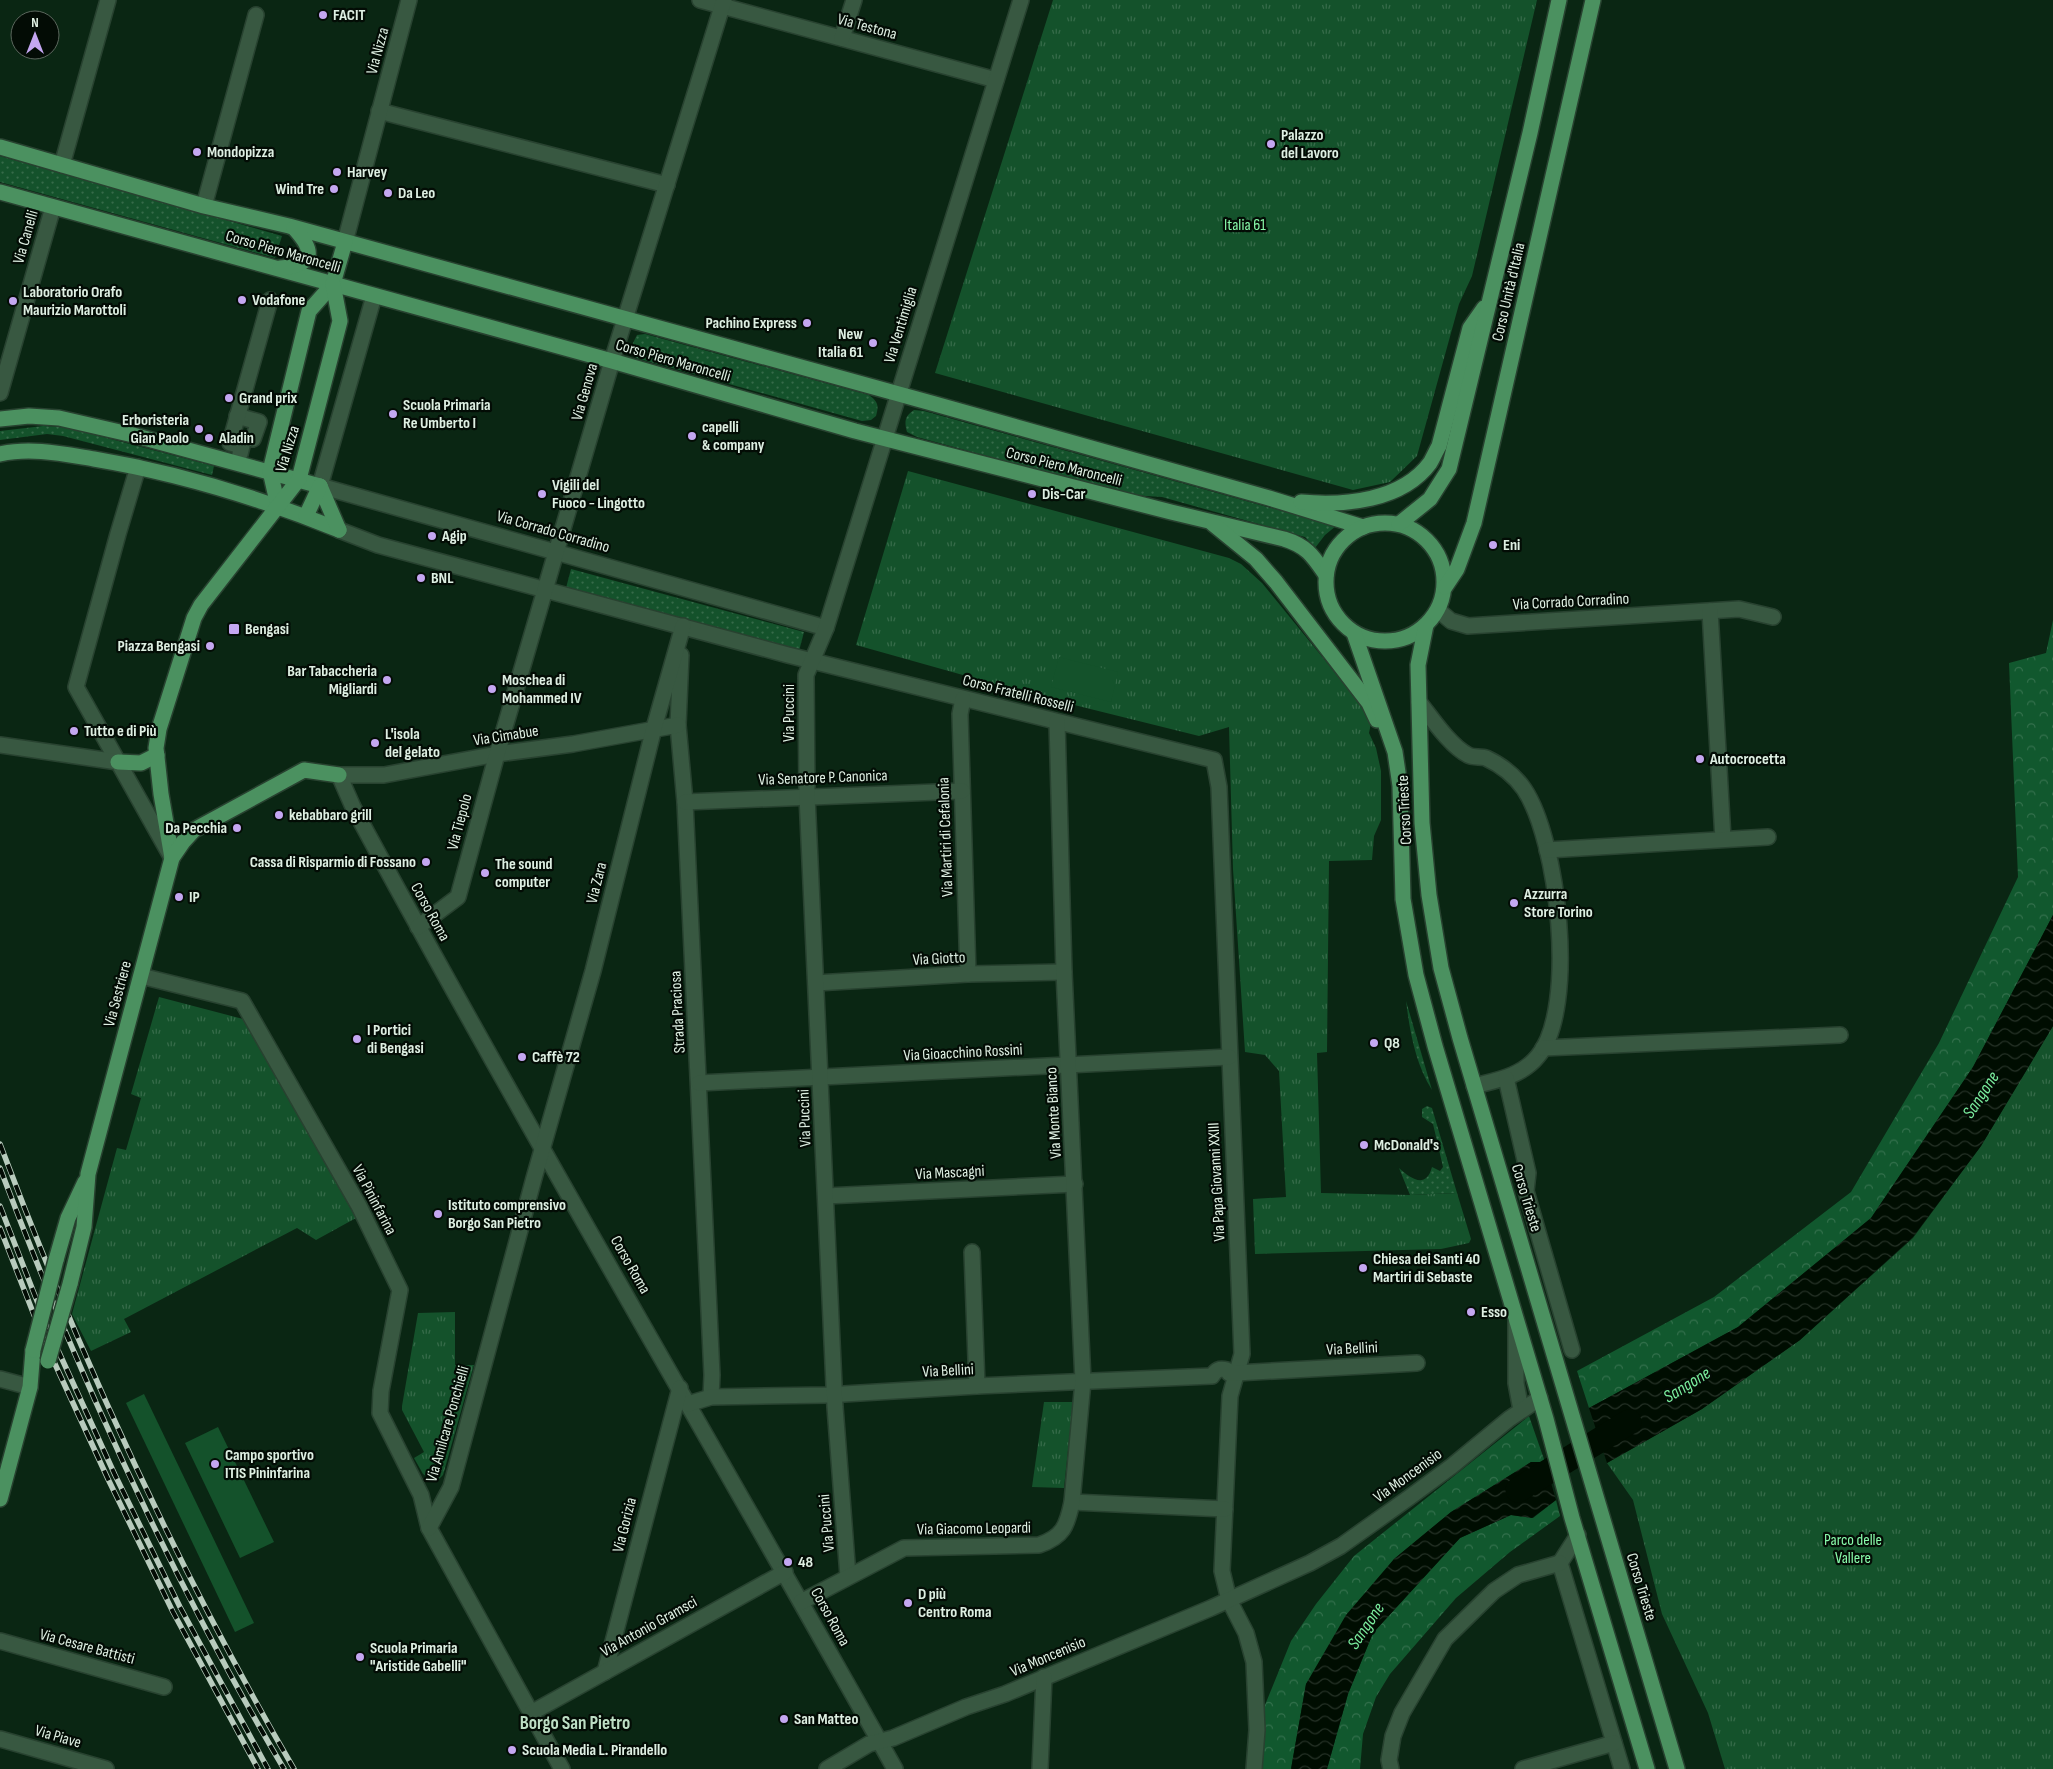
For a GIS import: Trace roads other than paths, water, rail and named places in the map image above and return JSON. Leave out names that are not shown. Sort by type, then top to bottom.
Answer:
[{"type":"main road","name":"Corso Unità d'Italia","points":[[1399,524],[1430,499],[1449,469],[1530,133],[1559,0]]},
{"type":"main road","name":"Corso Unità d'Italia","points":[[1445,587],[1457,569],[1474,522],[1593,0]]},
{"type":"main road","name":"Corso Piero Maroncelli","points":[[0,148],[204,206],[294,228],[898,393],[1269,498],[1363,527]]},
{"type":"main road","name":"Corso Piero Maroncelli","points":[[0,192],[612,361],[885,439],[1299,543],[1314,557],[1326,574]]},
{"type":"main road","points":[[276,269],[295,267],[304,262],[307,256],[309,250],[307,244],[294,228]]},
{"type":"main road","name":"Via Nizza","points":[[278,506],[270,471],[309,311],[333,284],[345,242]]},
{"type":"main road","name":"Via Nizza","points":[[278,506],[299,479],[340,321],[333,284]]},
{"type":"main road","points":[[1269,498],[1317,504],[1351,502],[1386,495],[1410,482],[1430,464],[1439,446],[1470,328],[1490,300]]},
{"type":"main road","points":[[0,419],[29,416],[59,418],[133,435],[270,471]]},
{"type":"main road","points":[[0,454],[30,451],[58,453],[138,467],[278,506],[339,530]]},
{"type":"main road","name":"Via Corrado Corradino","points":[[270,471],[320,486]]},
{"type":"main road","points":[[306,516],[320,486]]},
{"type":"main road","points":[[320,486],[339,530]]},
{"type":"main road","points":[[172,858],[161,794],[156,748],[159,728],[194,618],[207,598],[278,506]]},
{"type":"main road","points":[[1210,522],[1256,559],[1276,582],[1369,703],[1396,752]]},
{"type":"main road","points":[[1379,523],[1399,524],[1414,530],[1433,546],[1444,570],[1445,587],[1438,610],[1426,625],[1415,634],[1391,641],[1379,641],[1354,632],[1338,618],[1331,606],[1326,591],[1326,574],[1333,554],[1345,539],[1363,527],[1379,523]]},
{"type":"main road","name":"Corso Trieste","points":[[1426,625],[1418,665],[1422,823],[1429,895],[1441,968],[1474,1086],[1678,1769]]},
{"type":"main road","name":"Corso Trieste","points":[[1354,632],[1396,752],[1400,786],[1403,899],[1416,975],[1435,1046],[1540,1398],[1572,1518],[1647,1769]]},
{"type":"main road","points":[[118,762],[141,763],[157,755]]},
{"type":"main road","name":"Via Sestriere","points":[[0,1499],[30,1387],[33,1350],[56,1260],[68,1218],[88,1174],[172,858],[194,830],[304,770],[339,775]]},
{"type":"main road","name":"Via Sestriere","points":[[30,1387],[48,1362],[70,1284],[84,1227],[88,1174]]},
{"type":"street","points":[[62,165],[108,0]]},
{"type":"street","name":"Via Nizza","points":[[345,242],[410,0]]},
{"type":"street","name":"Via Testona","points":[[700,0],[723,3],[996,80]]},
{"type":"street","points":[[842,38],[854,0]]},
{"type":"street","name":"Via Ventimiglia","points":[[814,660],[826,628],[1021,0]]},
{"type":"street","name":"Via Genova","points":[[511,709],[612,361],[723,3]]},
{"type":"street","points":[[204,206],[256,15]]},
{"type":"street","points":[[379,110],[667,184]]},
{"type":"street","name":"Via Canelli","points":[[0,392],[53,206]]},
{"type":"street","points":[[320,486],[374,296]]},
{"type":"street","points":[[240,454],[242,446],[230,443],[270,300]]},
{"type":"street","points":[[237,416],[258,422],[254,439]]},
{"type":"street","points":[[138,467],[76,687],[172,858]]},
{"type":"street","name":"Via Corrado Corradino","points":[[320,486],[826,628]]},
{"type":"street","points":[[339,530],[378,545],[788,655],[814,660]]},
{"type":"street","name":"Via Corrado Corradino","points":[[1438,610],[1451,621],[1468,626],[1739,609],[1773,617]]},
{"type":"street","points":[[1710,611],[1723,840]]},
{"type":"street","name":"Strada Praciosa","points":[[683,626],[678,725],[685,802],[712,1374],[711,1396]]},
{"type":"street","name":"Via Zara","points":[[543,1148],[593,971],[654,728],[683,626]]},
{"type":"street","name":"Corso Fratelli Rosselli","points":[[814,660],[963,699],[1214,760]]},
{"type":"street","name":"Via Puccini","points":[[814,660],[806,675],[807,796],[834,1395],[848,1576]]},
{"type":"street","name":"Via Martiri di Cefalonia","points":[[963,699],[960,714],[968,974]]},
{"type":"street","points":[[1419,702],[1452,742],[1468,755],[1486,758],[1513,776],[1525,791],[1540,824],[1547,850],[1558,917],[1560,983],[1551,1034],[1538,1056],[1524,1069],[1506,1078],[1474,1086]]},
{"type":"street","name":"Via Tiepolo","points":[[418,927],[458,897],[511,709]]},
{"type":"street","name":"Via Monte Bianco","points":[[1057,722],[1064,972],[1083,1381],[1072,1502]]},
{"type":"street","name":"Via Cimabue","points":[[339,775],[384,775],[497,754],[573,744],[678,725]]},
{"type":"street","points":[[0,746],[118,762]]},
{"type":"street","name":"Via Papa Giovanni XXIII","points":[[1214,760],[1220,786],[1242,1354],[1233,1373],[1228,1412],[1222,1571],[1229,1600]]},
{"type":"street","name":"Corso Roma","points":[[339,775],[353,807],[418,927],[895,1769]]},
{"type":"street","name":"Via Senatore P. Canonica","points":[[685,802],[962,791]]},
{"type":"street","points":[[1547,850],[1768,837]]},
{"type":"street","name":"Via Giotto","points":[[816,983],[968,974],[1064,972]]},
{"type":"street","name":"Via Pininfarina","points":[[141,976],[242,1000],[359,1206],[400,1290],[381,1391],[380,1413],[421,1495],[428,1528]]},
{"type":"street","points":[[1543,1048],[1840,1035]]},
{"type":"street","name":"Via Gioacchino Rossini","points":[[698,1083],[1229,1057]]},
{"type":"street","points":[[1506,1078],[1528,1173],[1526,1191],[1572,1350]]},
{"type":"street","name":"Via Amilcare Ponchielli","points":[[428,1528],[451,1487],[543,1148]]},
{"type":"street","name":"Via Mascagni","points":[[826,1196],[1075,1184]]},
{"type":"street","points":[[972,1252],[977,1386]]},
{"type":"street","points":[[1516,1320],[1516,1383],[1521,1410]]},
{"type":"street","name":"Via Bellini","points":[[688,1404],[711,1396],[834,1395],[977,1386],[1212,1376],[1216,1382],[1222,1384],[1228,1381],[1233,1373],[1417,1363]]},
{"type":"street","points":[[0,1378],[30,1387]]},
{"type":"street","name":"Via Gorizia","points":[[605,1672],[680,1388]]},
{"type":"street","name":"Via Moncenisio","points":[[826,1769],[869,1744],[901,1735],[966,1707],[1044,1678],[1229,1600],[1310,1563],[1341,1546],[1452,1466],[1521,1410],[1540,1398]]},
{"type":"street","points":[[1072,1502],[1225,1509]]},
{"type":"street","name":"Via Giacomo Leopardi","points":[[801,1602],[904,1548],[1039,1546],[1057,1537],[1062,1532],[1068,1521],[1072,1502]]},
{"type":"street","points":[[428,1528],[562,1769]]},
{"type":"street","points":[[1391,1769],[1389,1760],[1393,1736],[1402,1713],[1444,1639],[1494,1591],[1518,1575],[1560,1563],[1578,1535]]},
{"type":"street","points":[[1560,1563],[1614,1743],[1619,1768]]},
{"type":"street","name":"Via Antonio Gramsci","points":[[531,1713],[785,1572]]},
{"type":"street","points":[[1229,1600],[1246,1633],[1254,1662],[1257,1730],[1254,1769]]},
{"type":"street","name":"Via Cesare Battisti","points":[[0,1641],[164,1687]]},
{"type":"street","points":[[1040,1769],[1044,1678]]},
{"type":"street","name":"Via Piave","points":[[0,1739],[106,1769]]},
{"type":"street","points":[[1523,1769],[1614,1743]]},
{"type":"water","points":[[2053,915],[2053,1026],[1981,1146],[1913,1237],[1800,1340],[1702,1409],[1607,1463],[1589,1408],[1738,1327],[1871,1218],[1973,1067]]},
{"type":"water","points":[[1531,1462],[1545,1462],[1556,1500],[1532,1518],[1511,1515],[1460,1538],[1373,1633],[1348,1694],[1327,1769],[1291,1769],[1306,1684],[1346,1615],[1394,1559],[1451,1512]]},
{"type":"waterway","name":"Sangone","points":[[1518,1490],[1629,1422]]},
{"type":"railway","points":[[0,1144],[64,1305],[134,1462],[171,1540],[251,1694],[294,1769]]},
{"type":"railway","points":[[0,1168],[61,1322],[129,1475],[203,1624],[284,1769]]},
{"type":"railway","points":[[0,1206],[46,1324],[115,1475],[180,1607],[268,1769]]},
{"type":"railway","points":[[0,1228],[43,1338],[108,1479],[173,1612],[258,1769]]},
{"type":"place","name":"FACIT","points":[[323,15]]},
{"type":"place","name":"Palazzo del Lavoro","points":[[1271,144]]},
{"type":"place","name":"Mondopizza","points":[[197,152]]},
{"type":"place","name":"Harvey","points":[[337,172]]},
{"type":"place","name":"Wind Tre","points":[[334,189]]},
{"type":"place","name":"Da Leo","points":[[388,193]]},
{"type":"place","name":"Vodafone","points":[[242,300]]},
{"type":"place","name":"Laboratorio Orafo Maurizio Marottoli","points":[[13,301]]},
{"type":"place","name":"Pachino Express","points":[[807,323]]},
{"type":"place","name":"New Italia 61","points":[[873,343]]},
{"type":"place","name":"Grand prix","points":[[229,398]]},
{"type":"place","name":"Scuola Primaria Re Umberto I","points":[[393,414]]},
{"type":"place","name":"Erboristeria Gian Paolo","points":[[199,429]]},
{"type":"place","name":"capelli & company","points":[[692,436]]},
{"type":"place","name":"Aladin","points":[[209,438]]},
{"type":"place","name":"Vigili del Fuoco - Lingotto","points":[[542,494]]},
{"type":"place","name":"Dis-Car","points":[[1032,494]]},
{"type":"place","name":"Agip","points":[[432,536]]},
{"type":"place","name":"Eni","points":[[1493,545]]},
{"type":"place","name":"BNL","points":[[421,578]]},
{"type":"place","name":"Bengasi","points":[[234,629]]},
{"type":"place","name":"Piazza Bengasi","points":[[210,646]]},
{"type":"place","name":"Bar Tabaccheria Migliardi","points":[[387,680]]},
{"type":"place","name":"Moschea di Mohammed IV","points":[[492,689]]},
{"type":"place","name":"Tutto e di Più","points":[[74,731]]},
{"type":"place","name":"L'isola del gelato","points":[[375,743]]},
{"type":"place","name":"Autocrocetta","points":[[1700,759]]},
{"type":"place","name":"kebabbaro grill","points":[[279,815]]},
{"type":"place","name":"Da Pecchia","points":[[237,828]]},
{"type":"place","name":"Cassa di Risparmio di Fossano","points":[[426,862]]},
{"type":"place","name":"The sound computer","points":[[485,873]]},
{"type":"place","name":"IP","points":[[179,897]]},
{"type":"place","name":"Azzurra Store Torino","points":[[1514,903]]},
{"type":"place","name":"I Portici di Bengasi","points":[[357,1039]]},
{"type":"place","name":"Q8","points":[[1374,1043]]},
{"type":"place","name":"Caffè 72","points":[[522,1057]]},
{"type":"place","name":"McDonald's","points":[[1364,1145]]},
{"type":"place","name":"Istituto comprensivo Borgo San Pietro","points":[[438,1214]]},
{"type":"place","name":"Chiesa dei Santi 40 Martiri di Sebaste","points":[[1363,1268]]},
{"type":"place","name":"Esso","points":[[1471,1312]]},
{"type":"place","name":"Campo sportivo ITIS Pininfarina","points":[[215,1464]]},
{"type":"place","name":"48","points":[[788,1562]]},
{"type":"place","name":"D più Centro Roma","points":[[908,1603]]},
{"type":"place","name":"Scuola Primaria \"Aristide Gabelli\"","points":[[360,1657]]},
{"type":"place","name":"San Matteo","points":[[784,1719]]},
{"type":"place","name":"Scuola Media L. Pirandello","points":[[512,1750]]},
{"type":"district","name":"Borgo San Pietro","points":[[575,1723]]},
{"type":"park label","name":"Italia 61","points":[[1245,225]]},
{"type":"park label","name":"Parco delle Vallere","points":[[1853,1549]]}]
